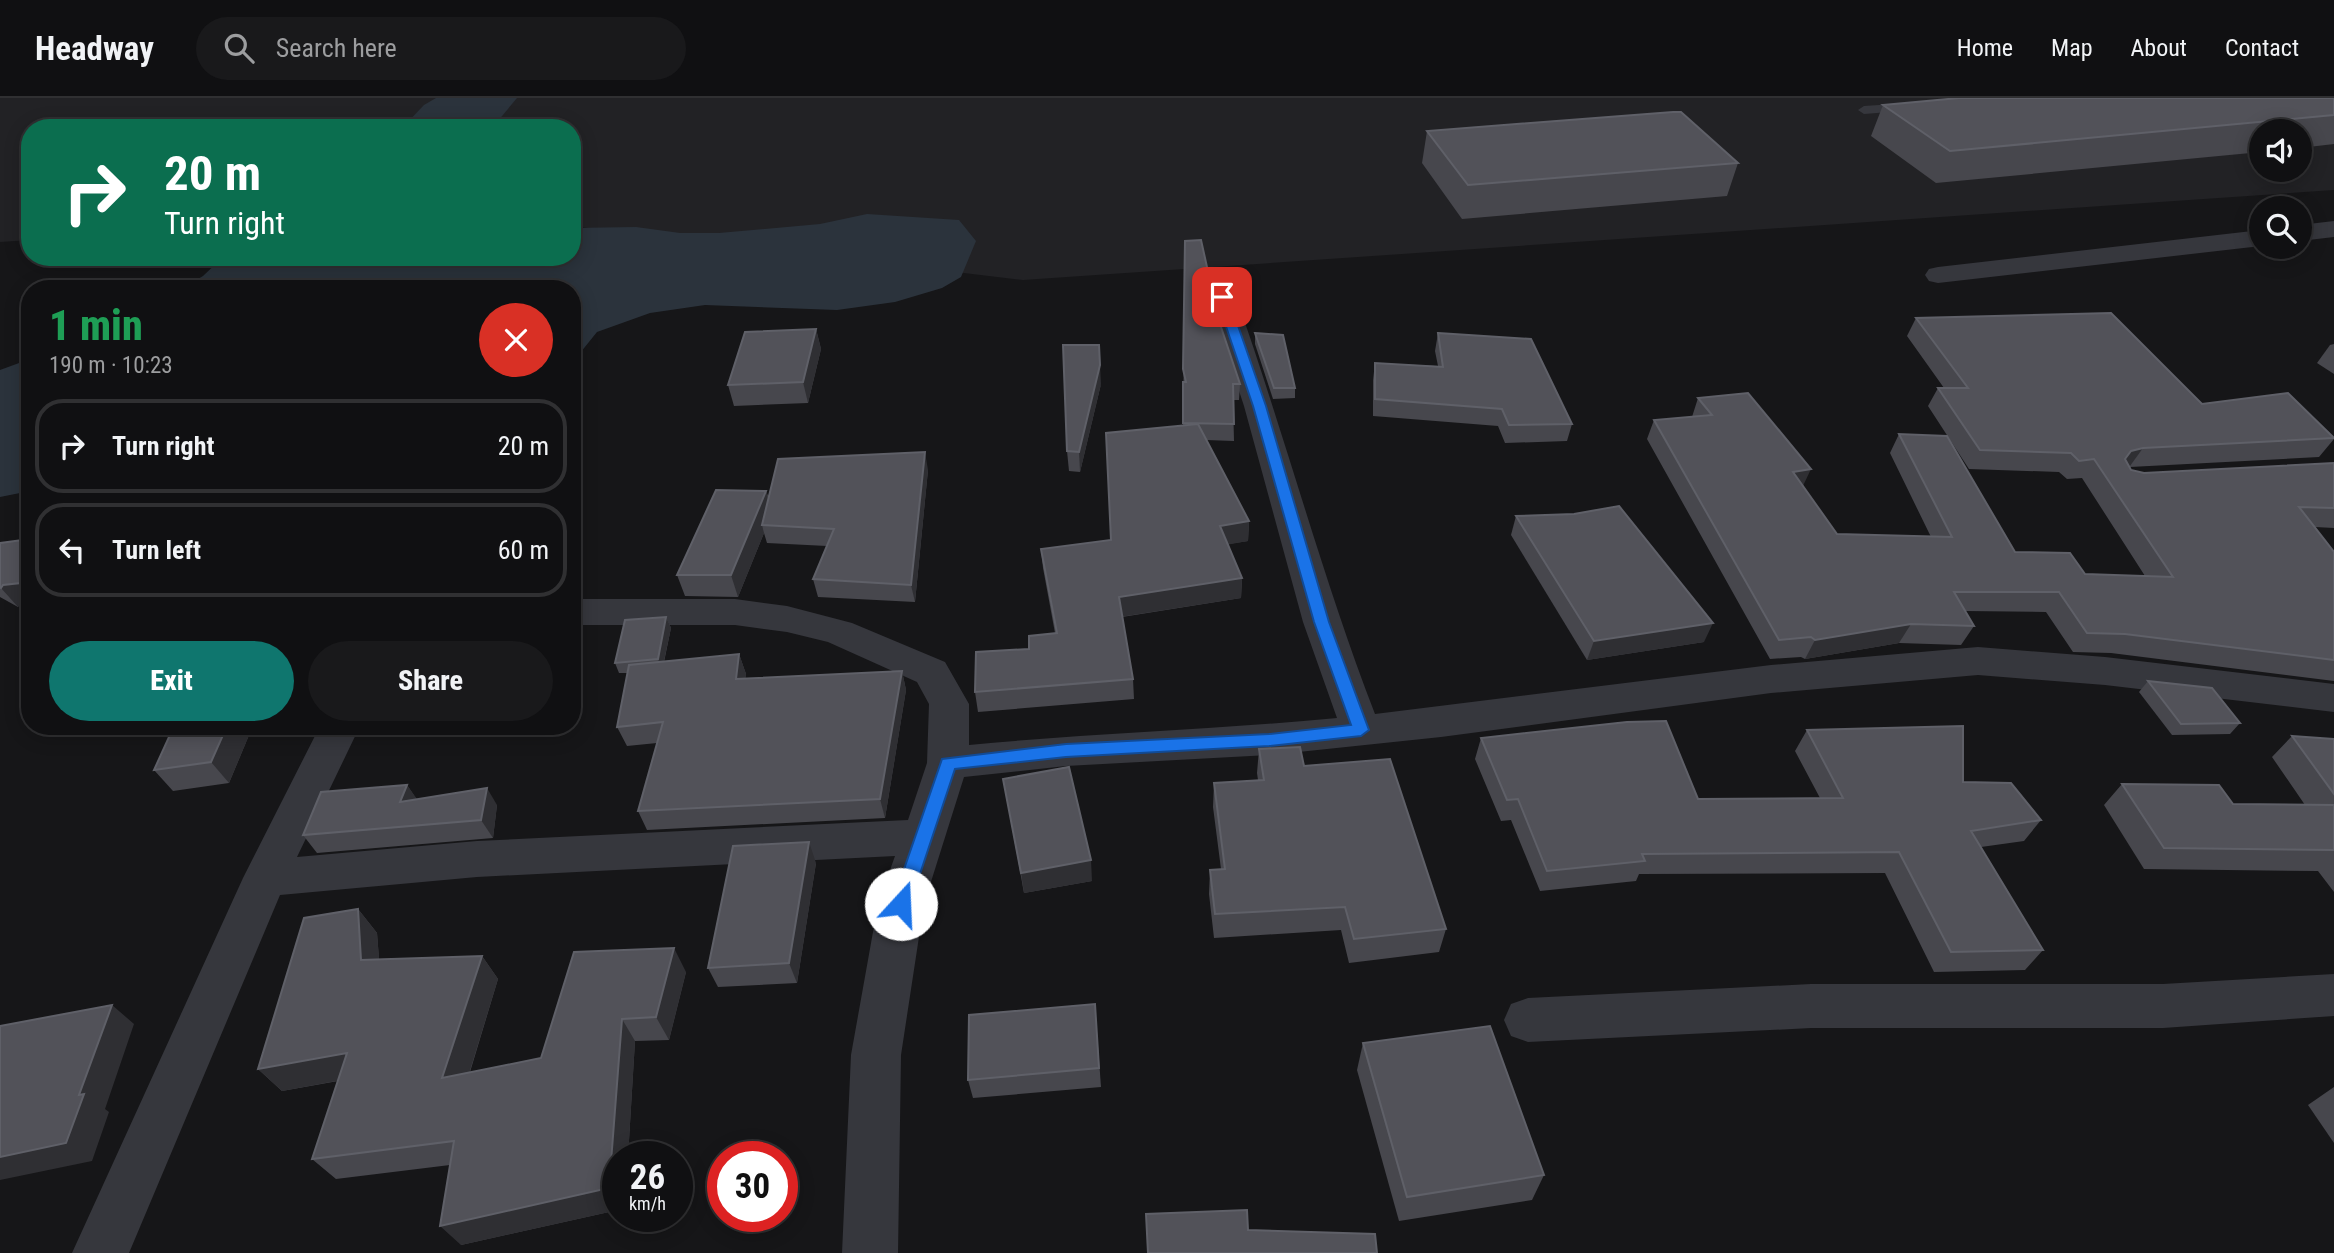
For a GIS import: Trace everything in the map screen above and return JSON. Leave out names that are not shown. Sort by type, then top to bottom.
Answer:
[{"type":"street","points":[[2312,232],[2334,229]]},
{"type":"street","points":[[1938,275],[2249,239]]},
{"type":"street","points":[[1222,297],[1259,406],[1321,622],[1361,730]]},
{"type":"street","points":[[581,612],[735,612],[787,619],[839,632],[931,672],[949,704],[948,764],[901,904],[876,1055],[870,1253]]},
{"type":"street","points":[[948,764],[1066,751],[1269,740],[1771,679],[1978,661],[2105,671],[2334,698]]},
{"type":"street","points":[[100,1253],[134,1181],[265,878],[336,735]]},
{"type":"street","points":[[265,878],[477,859],[925,837]]},
{"type":"street","points":[[1528,1020],[1811,1006],[2163,1006],[2334,996]]},
{"type":"lane","points":[[1864,110],[1919,106]]},
{"type":"shaded area","points":[[0,98],[2334,98],[2334,190],[1023,280],[581,227],[581,119],[21,119],[21,241],[0,242]]},
{"type":"shaded area","points":[[436,98],[517,98],[500,119],[411,119],[424,105]]},
{"type":"shaded area","points":[[867,214],[959,220],[976,241],[961,277],[942,288],[895,302],[837,310],[705,305],[650,313],[597,332],[581,352],[581,280],[196,280],[214,266],[581,266],[581,228],[636,227],[680,233],[719,233],[820,224]]},
{"type":"shaded area","points":[[21,362],[21,493],[0,497],[0,370]]},
{"type":"building","points":[[1959,98],[2334,98],[2334,115],[2249,119],[2249,123],[1950,151],[1883,105]]},
{"type":"building","points":[[1681,112],[1738,163],[1468,185],[1427,131]]},
{"type":"building","points":[[1201,240],[1209,276],[1206,282],[1240,384],[1233,384],[1234,424],[1183,423],[1183,382],[1186,382],[1183,369],[1185,241]]},
{"type":"building","points":[[2111,313],[2202,404],[2288,393],[2334,438],[2143,448],[2131,451],[2125,459],[2131,470],[2144,473],[2334,463],[2334,508],[2299,507],[2334,552],[2334,660],[2125,634],[2087,633],[2059,592],[1954,592],[1974,626],[1911,624],[1815,640],[1811,637],[1779,640],[1654,420],[1712,415],[1698,398],[1748,393],[1811,469],[1793,472],[1837,534],[1952,537],[1899,434],[1947,436],[2015,552],[2070,553],[2085,574],[2173,577],[2094,459],[2079,461],[2071,453],[1980,450],[1938,388],[1968,388],[1916,318]]},
{"type":"building","points":[[816,329],[803,382],[728,385],[745,332]]},
{"type":"building","points":[[1255,333],[1283,335],[1295,388],[1274,388]]},
{"type":"building","points":[[1438,333],[1531,339],[1572,424],[1509,425],[1502,409],[1375,399],[1375,363],[1443,367]]},
{"type":"building","points":[[1063,345],[1099,345],[1100,365],[1079,452],[1067,451]]},
{"type":"building","points":[[1198,424],[1249,521],[1220,526],[1242,578],[1119,597],[1133,679],[975,692],[976,652],[1029,649],[1029,636],[1057,633],[1041,549],[1111,540],[1106,433]]},
{"type":"building","points":[[925,452],[911,585],[813,579],[834,529],[762,525],[778,459]]},
{"type":"building","points":[[716,490],[766,491],[731,575],[677,575]]},
{"type":"building","points":[[1619,506],[1713,623],[1594,641],[1516,516],[1574,514]]},
{"type":"building","points":[[21,540],[21,583],[0,587],[0,543]]},
{"type":"building","points":[[666,617],[658,659],[615,663],[625,620]]},
{"type":"building","points":[[739,654],[736,679],[902,671],[880,799],[638,811],[663,722],[617,727],[629,665]]},
{"type":"building","points":[[2148,681],[2212,688],[2240,723],[2181,724]]},
{"type":"building","points":[[1666,721],[1698,799],[1843,798],[1807,730],[1963,726],[1963,782],[2011,783],[2041,820],[1971,831],[2043,950],[1951,952],[1899,852],[1642,854],[1645,861],[1547,871],[1518,799],[1507,800],[1481,738],[1627,722]]},
{"type":"building","points":[[170,735],[223,735],[211,762],[154,770]]},
{"type":"building","points":[[2292,736],[2334,739],[2334,794]]},
{"type":"building","points":[[1300,747],[1304,766],[1390,759],[1446,929],[1354,939],[1345,907],[1215,914],[1210,870],[1225,869],[1214,783],[1264,780],[1259,749]]},
{"type":"building","points":[[1069,767],[1091,860],[1021,873],[1003,779]]},
{"type":"building","points":[[2122,784],[2219,785],[2233,804],[2334,805],[2334,850],[2164,848]]},
{"type":"building","points":[[407,785],[400,802],[487,788],[481,820],[303,835],[321,792]]},
{"type":"building","points":[[809,842],[789,963],[708,968],[733,846]]},
{"type":"building","points":[[358,909],[361,960],[482,956],[442,1078],[541,1058],[574,952],[674,948],[656,1017],[622,1019],[613,1141],[602,1141],[602,1190],[440,1226],[454,1141],[312,1159],[347,1053],[258,1069],[304,918]]},
{"type":"building","points":[[1095,1004],[1099,1068],[968,1080],[969,1015]]},
{"type":"building","points":[[112,1005],[79,1095],[84,1094],[66,1143],[0,1157],[0,1026]]},
{"type":"building","points":[[1490,1026],[1544,1175],[1407,1197],[1363,1043]]},
{"type":"building","points":[[1247,1210],[1248,1230],[1375,1234],[1377,1253],[1148,1253],[1146,1214]]},
{"type":"route","points":[[901,904],[948,764],[1066,751],[1269,740],[1361,730],[1321,622],[1259,406],[1222,297]]}]
